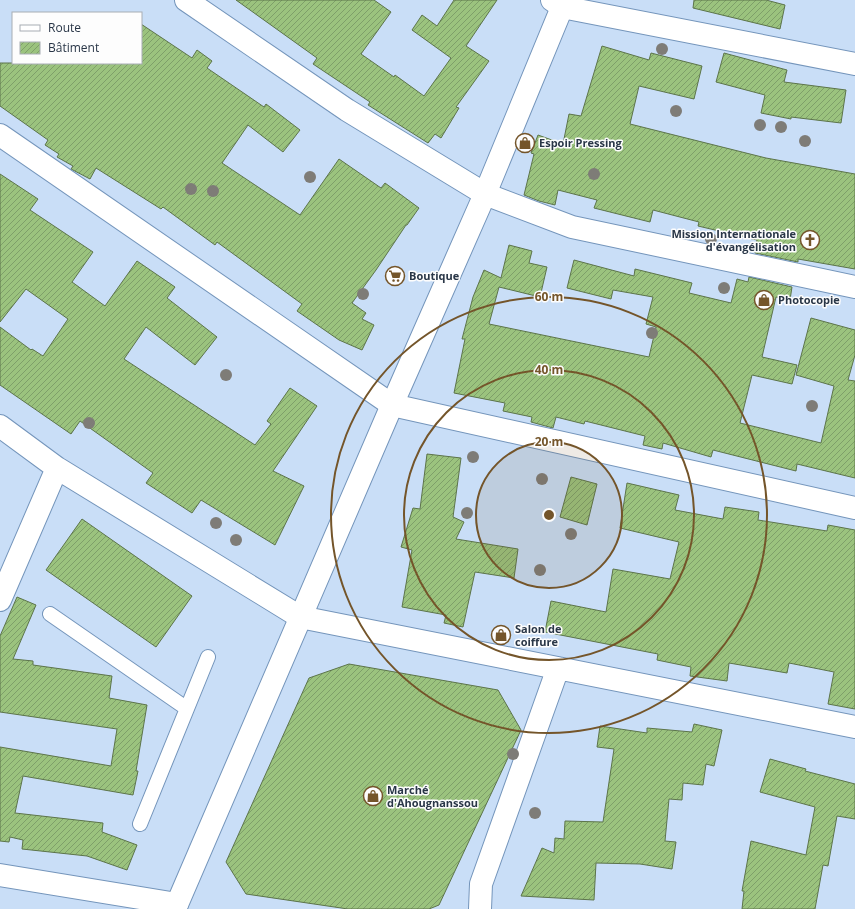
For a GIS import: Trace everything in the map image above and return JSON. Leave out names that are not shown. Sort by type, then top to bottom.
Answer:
[{"type":"street","points":[[186,0],[346,110],[485,194],[572,227],[855,288]]},
{"type":"street","points":[[0,875],[176,906],[392,405],[485,194],[559,2],[855,64]]},
{"type":"street","points":[[0,135],[392,405],[855,508]]},
{"type":"street","points":[[0,426],[57,468],[300,617],[855,726]]},
{"type":"street","points":[[0,600],[57,468]]},
{"type":"street","points":[[480,909],[481,884],[558,668]]},
{"type":"lane","points":[[50,614],[186,708]]},
{"type":"lane","points":[[140,824],[208,656]]},
{"type":"building","points":[[236,0],[374,0],[391,12],[361,54],[394,77],[395,75],[424,96],[451,58],[412,30],[422,15],[437,26],[454,0],[497,0],[466,46],[489,61],[456,107],[459,108],[441,138],[435,134],[428,143],[368,105],[370,102],[313,64],[317,58]]},
{"type":"building","points":[[694,0],[766,0],[785,5],[780,29],[693,8]]},
{"type":"building","points":[[142,25],[192,58],[197,50],[212,61],[207,68],[264,107],[266,104],[300,130],[283,152],[248,125],[222,163],[300,215],[339,159],[381,188],[385,183],[419,208],[352,303],[366,313],[362,319],[374,325],[362,350],[339,340],[297,311],[302,304],[217,242],[215,245],[163,207],[161,209],[96,168],[90,179],[71,169],[73,166],[57,157],[59,154],[45,145],[48,140],[0,106],[0,63],[142,64]]},
{"type":"building","points":[[602,46],[649,60],[651,53],[702,66],[694,99],[639,86],[630,124],[766,158],[855,174],[855,269],[798,259],[798,262],[755,253],[757,240],[698,226],[699,222],[653,210],[650,222],[594,208],[597,200],[558,190],[555,205],[524,195],[534,154],[531,153],[538,135],[563,144],[569,114],[581,116]]},
{"type":"building","points":[[724,53],[787,70],[784,82],[846,90],[841,123],[791,117],[791,119],[761,113],[765,95],[716,82]]},
{"type":"building","points":[[0,174],[38,199],[30,210],[93,252],[72,282],[105,306],[137,261],[175,287],[167,298],[217,337],[195,365],[146,327],[124,359],[255,445],[271,424],[267,421],[290,388],[317,406],[273,471],[304,486],[275,545],[201,500],[192,513],[146,483],[153,473],[80,421],[71,434],[0,385],[0,327],[31,350],[32,349],[43,356],[68,319],[26,289],[0,322]]},
{"type":"building","points":[[509,245],[532,251],[529,263],[547,267],[540,297],[499,287],[489,324],[649,357],[656,327],[646,324],[653,297],[613,290],[611,299],[567,288],[574,260],[634,276],[635,269],[692,283],[689,293],[731,303],[737,279],[748,282],[749,277],[792,287],[790,300],[776,297],[762,357],[797,365],[792,384],[752,375],[740,423],[821,443],[834,386],[796,375],[811,318],[855,330],[855,355],[848,380],[855,381],[855,478],[797,464],[796,471],[713,450],[711,457],[663,443],[662,449],[643,445],[645,436],[585,421],[584,424],[556,417],[553,428],[531,422],[532,417],[503,411],[505,403],[454,393],[465,339],[462,339],[473,297],[484,270],[501,278]]},
{"type":"building","points":[[427,454],[461,458],[453,517],[464,522],[456,539],[518,549],[514,578],[475,572],[463,627],[444,623],[446,615],[402,607],[412,550],[401,547],[413,508],[420,509]]},
{"type":"building","points":[[571,477],[597,484],[587,525],[560,517]]},
{"type":"building","points":[[627,483],[679,495],[675,510],[723,519],[725,507],[759,512],[758,520],[827,531],[828,525],[855,530],[855,709],[828,704],[834,672],[789,663],[787,673],[729,663],[727,681],[690,676],[691,667],[657,660],[658,654],[545,632],[551,601],[606,612],[613,569],[670,579],[679,542],[620,528]]},
{"type":"building","points":[[82,519],[192,596],[156,647],[46,570]]},
{"type":"building","points":[[17,597],[36,605],[13,659],[33,661],[33,665],[112,676],[109,698],[147,705],[136,771],[138,771],[133,795],[23,776],[15,813],[103,823],[102,832],[137,845],[127,870],[87,856],[22,849],[23,840],[10,837],[9,842],[0,841],[0,747],[111,766],[117,729],[0,712],[0,636]]},
{"type":"building","name":"Marché d'Ahougnanssou","points":[[349,664],[498,690],[521,730],[439,905],[429,909],[348,909],[246,894],[226,862],[309,678]]},
{"type":"building","points":[[694,724],[722,730],[714,766],[706,764],[703,785],[683,783],[682,800],[669,799],[665,841],[676,842],[672,869],[640,864],[596,863],[594,900],[521,896],[542,848],[554,853],[555,838],[564,839],[565,821],[603,822],[614,749],[597,747],[600,726],[647,733],[647,728],[692,732]]},
{"type":"building","points":[[770,759],[806,769],[805,771],[855,784],[855,819],[837,816],[828,866],[823,865],[815,909],[742,909],[744,891],[742,891],[751,841],[806,855],[815,807],[760,792]]},
{"type":"place","name":"Espoir Pressing","points":[[525,143]]},
{"type":"place","name":"Mission Internationale d'évangélisation","points":[[810,240]]},
{"type":"place","name":"Boutique","points":[[395,276]]},
{"type":"place","name":"Photocopie","points":[[764,300]]},
{"type":"place","name":"Salon de coiffure","points":[[501,635]]},
{"type":"place","name":"Marché d'Ahougnanssou","points":[[373,796]]}]
